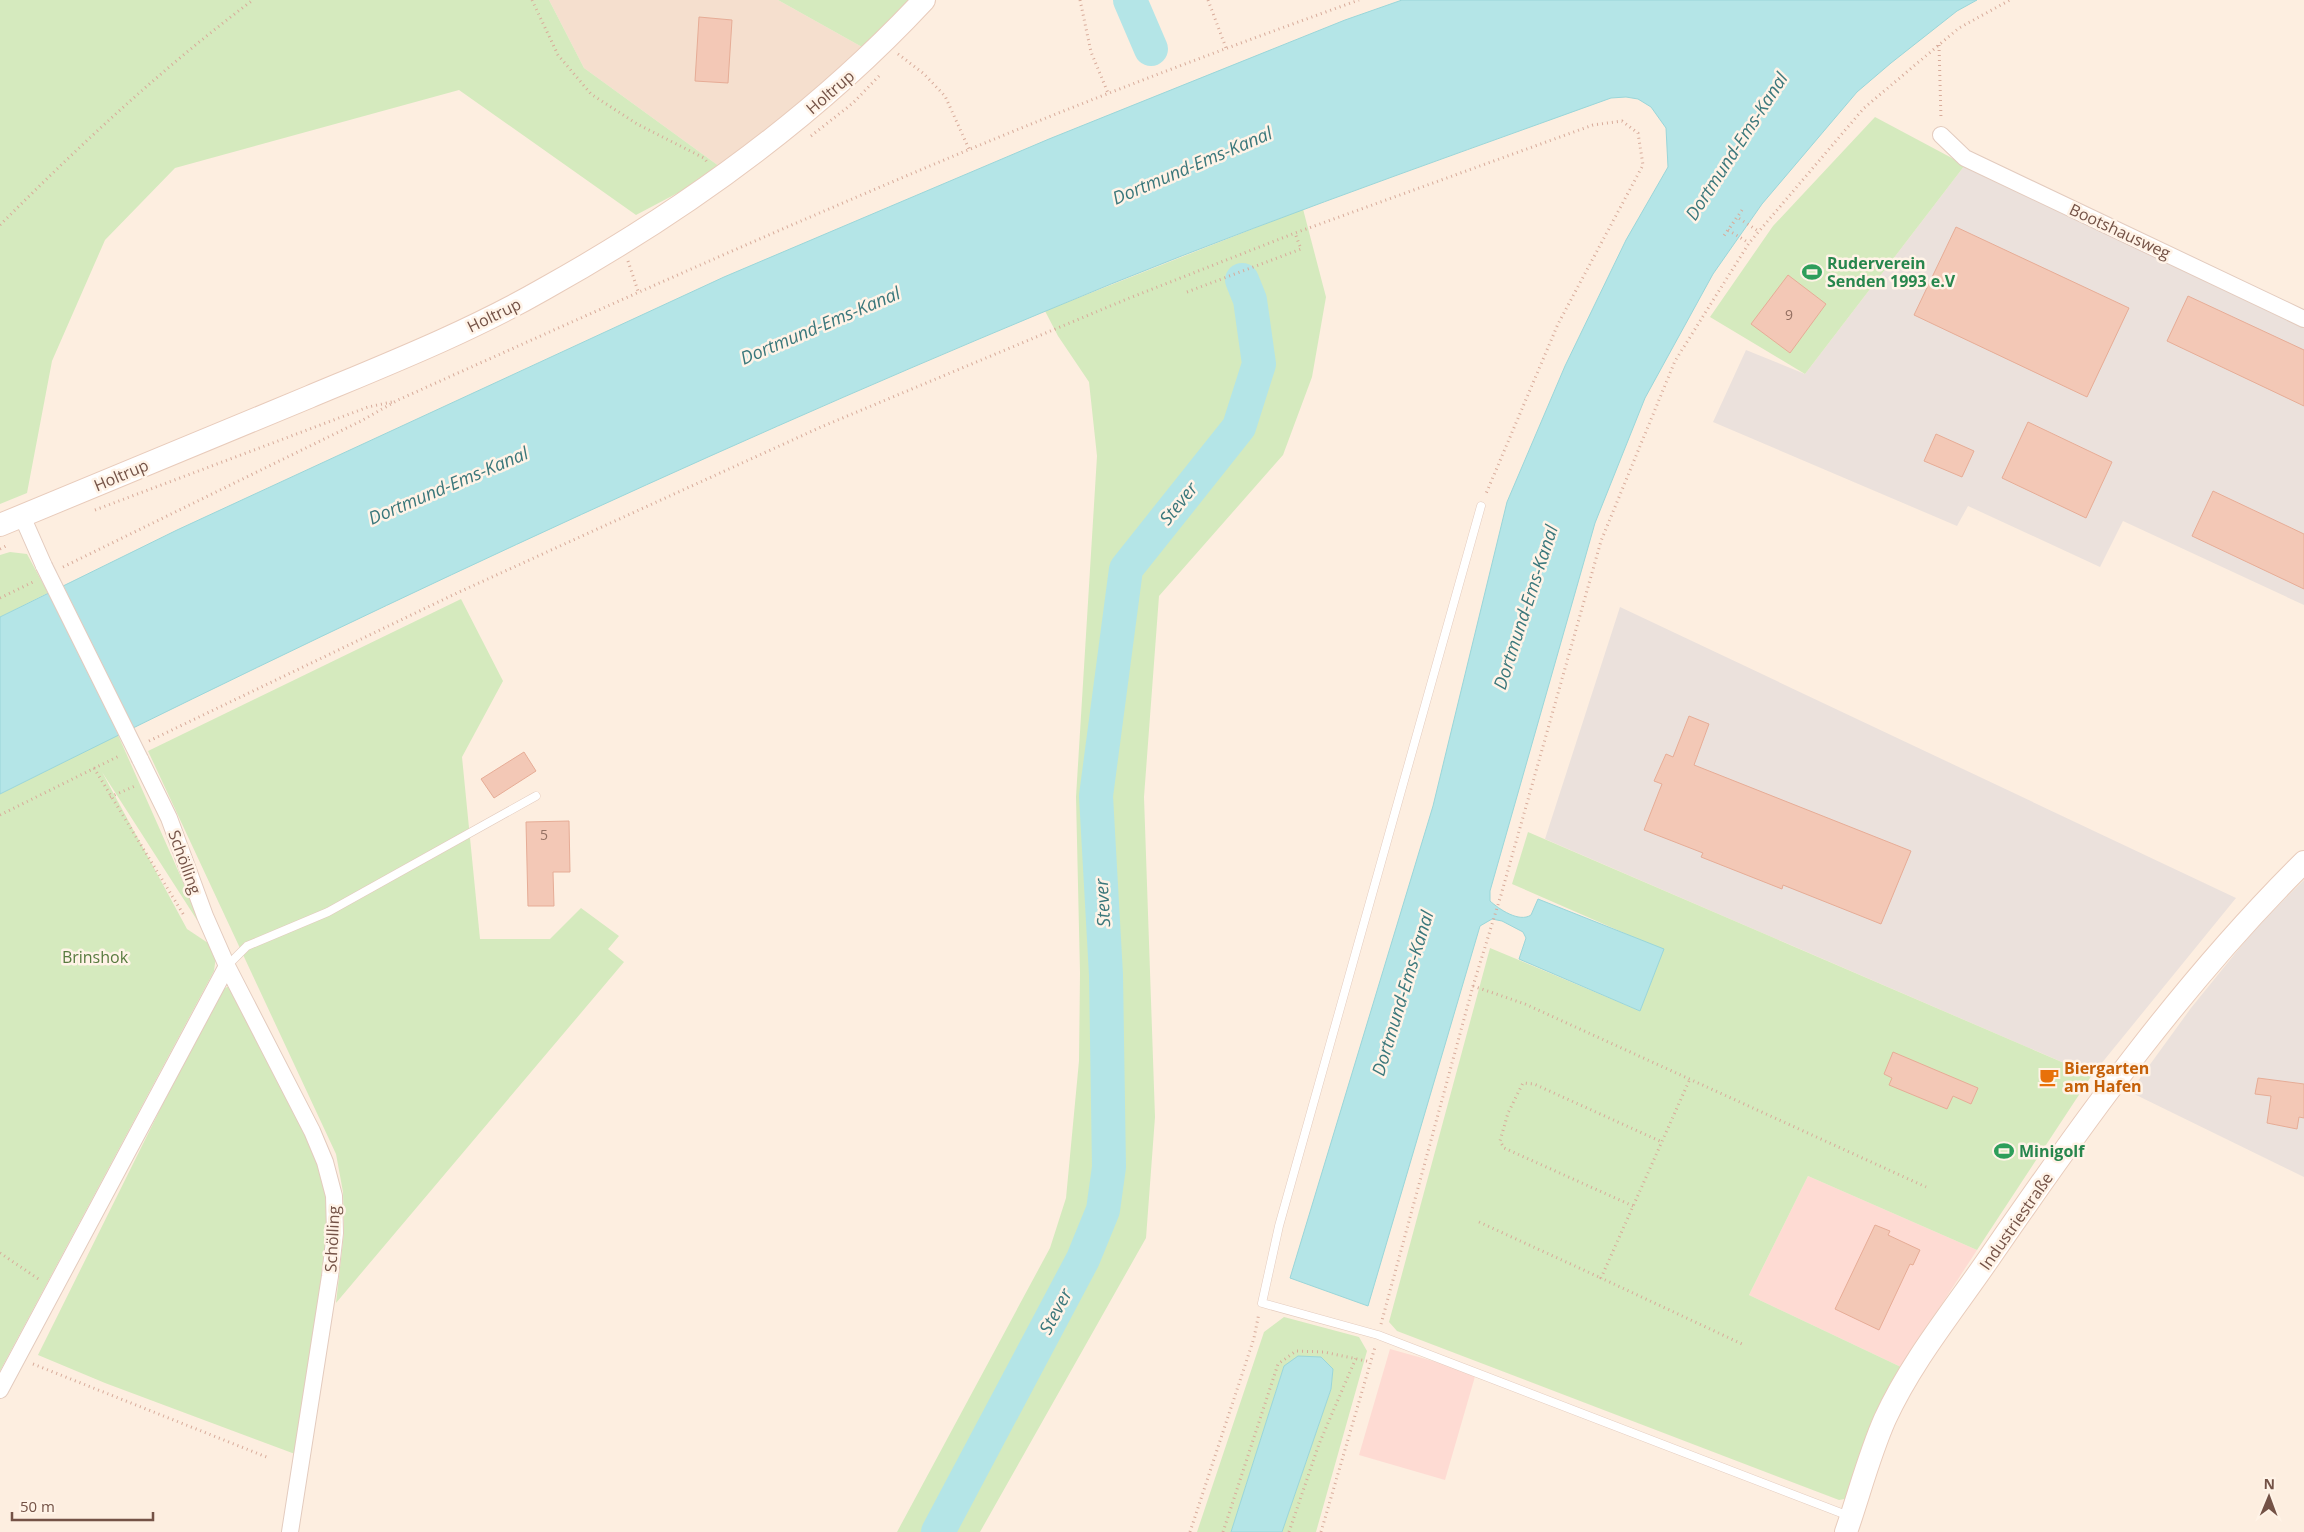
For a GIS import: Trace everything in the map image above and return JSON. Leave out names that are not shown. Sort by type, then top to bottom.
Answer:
[{"type":"street","name":"Holtrup","points":[[0,525],[378,368],[468,328],[551,286],[719,179],[780,134],[838,86],[884,43],[924,0]]},
{"type":"street","name":"Bootshausweg","points":[[1941,135],[1965,158],[2304,319]]},
{"type":"street","name":"Schölling","points":[[22,516],[52,567],[169,818],[205,916],[227,966],[312,1131],[325,1162],[334,1196],[334,1233],[330,1276],[290,1532]]},
{"type":"street","name":"Industriestraße","points":[[1849,1524],[1884,1421],[1917,1363],[2105,1094],[2174,1005],[2242,926],[2304,862]]},
{"type":"street","points":[[0,1390],[227,966]]},
{"type":"lane","points":[[1481,506],[1282,1216],[1262,1303],[1378,1335],[1849,1524]]},
{"type":"lane","points":[[227,966],[247,946],[328,912],[536,796]]},
{"type":"path","points":[[0,225],[62,163],[147,85],[208,34],[253,0]]},
{"type":"path","points":[[532,0],[558,55],[591,94],[637,124],[704,158],[719,179]]},
{"type":"path","points":[[1080,0],[1091,52],[1108,93]]},
{"type":"path","points":[[1208,0],[1226,48]]},
{"type":"path","points":[[52,567],[361,421],[398,400],[638,291],[969,149],[1108,93],[1359,0]]},
{"type":"path","points":[[1321,1532],[1371,1362],[1473,986],[1501,895],[1601,540],[1675,362],[1749,243],[1864,108],[1959,28],[2010,0]]},
{"type":"path","points":[[1939,44],[1941,135]]},
{"type":"path","points":[[899,55],[923,73],[945,96],[969,149]]},
{"type":"path","points":[[156,737],[457,593],[820,427],[1127,299],[1295,233],[1593,125],[1622,121],[1638,133],[1643,165],[1558,324],[1481,506]]},
{"type":"path","points":[[1737,217],[1728,230],[1723,237],[1737,217],[1742,210]]},
{"type":"path","points":[[1737,217],[1758,231]]},
{"type":"path","points":[[1728,230],[1749,243]]},
{"type":"path","points":[[1187,292],[1301,249],[1295,233]]},
{"type":"path","points":[[628,260],[638,291]]},
{"type":"path","points":[[86,513],[368,407],[398,400]]},
{"type":"path","points":[[0,598],[35,581]]},
{"type":"path","points":[[0,815],[94,768],[189,924]]},
{"type":"path","points":[[110,797],[138,784]]},
{"type":"path","points":[[1473,986],[1525,1004],[1689,1081],[1926,1187]]},
{"type":"path","points":[[1601,1278],[1689,1081]]},
{"type":"path","points":[[1633,1206],[1504,1148],[1500,1141],[1508,1113],[1523,1083],[1534,1084],[1662,1142]]},
{"type":"path","points":[[1479,1222],[1742,1344]]},
{"type":"path","points":[[0,1253],[53,1288]]},
{"type":"path","points":[[1190,1532],[1254,1338],[1262,1303]]},
{"type":"path","points":[[1223,1532],[1278,1364],[1296,1350],[1324,1352],[1371,1362]]},
{"type":"path","points":[[18,1356],[56,1374],[269,1458]]},
{"type":"path","points":[[1290,1532],[1319,1444],[1356,1358]]},
{"type":"shaded area","points":[[549,0],[778,0],[871,52],[723,169],[584,68]]},
{"type":"shaded area","points":[[1965,165],[2304,326],[2304,605],[2123,521],[2100,567],[1968,506],[1957,526],[1713,422],[1746,350],[1805,374]]},
{"type":"shaded area","points":[[1620,607],[2236,898],[2092,1075],[1545,839]]},
{"type":"shaded area","points":[[2304,880],[2304,1177],[2130,1092],[2191,1008],[2259,924]]},
{"type":"shaded area","points":[[1808,1176],[1977,1250],[1901,1367],[1749,1295]]},
{"type":"shaded area","points":[[1390,1349],[1476,1373],[1445,1480],[1359,1455]]},
{"type":"green space","points":[[0,0],[549,0],[584,68],[723,169],[636,215],[459,90],[175,168],[105,240],[52,361],[27,493],[0,504]]},
{"type":"green space","points":[[778,0],[913,0],[871,52]]},
{"type":"green space","name":"Ruderverein Senden 1993 e.V","points":[[1875,117],[1965,165],[1805,374],[1710,317],[1773,226]]},
{"type":"green space","points":[[1303,209],[1326,297],[1312,377],[1283,455],[1159,596],[1144,797],[1155,1117],[1146,1238],[980,1532],[897,1532],[1050,1248],[1066,1198],[1079,1061],[1080,973],[1076,797],[1097,456],[1089,382],[1058,336],[1045,311]]},
{"type":"green space","points":[[10,552],[27,554],[48,593],[0,617],[0,555]]},
{"type":"green space","points":[[461,599],[503,681],[462,757],[480,939],[550,939],[581,908],[619,936],[608,949],[624,962],[336,1303],[344,1232],[343,1192],[336,1154],[148,751]]},
{"type":"green space","name":"Brinshok","points":[[118,735],[200,920],[197,920],[102,772],[187,929],[217,949],[214,971],[0,1371],[0,794]]},
{"type":"green space","points":[[1528,832],[2092,1075],[1977,1250],[1808,1176],[1749,1295],[1901,1367],[1850,1498],[1839,1500],[1397,1331],[1389,1322],[1490,948],[1640,1011],[1663,950],[1512,884]]},
{"type":"green space","points":[[227,987],[237,987],[320,1158],[328,1194],[326,1275],[295,1454],[105,1383],[38,1355],[218,993]]},
{"type":"green space","points":[[1284,1317],[1359,1337],[1367,1351],[1316,1532],[1282,1532],[1331,1389],[1333,1369],[1284,1366],[1231,1532],[1197,1532],[1264,1332]]},
{"type":"water","name":"Dortmund-Ems-Kanal","points":[[1402,0],[1977,0],[1957,11],[1857,92],[1762,204],[1713,274],[1645,398],[1595,523],[1490,891],[1490,901],[1515,916],[1526,917],[1531,915],[1538,899],[1664,949],[1640,1011],[1519,959],[1526,938],[1523,932],[1502,921],[1492,919],[1480,926],[1368,1306],[1290,1278],[1433,806],[1507,502],[1565,366],[1626,240],[1668,167],[1666,128],[1651,107],[1638,99],[1626,97],[1611,98],[1324,202],[1111,284],[909,369],[516,544],[257,667],[0,794],[0,617],[177,530],[724,277],[1049,139],[1345,20]]},
{"type":"water","points":[[1298,1356],[1321,1357],[1333,1369],[1331,1389],[1282,1532],[1231,1532],[1284,1366]]},
{"type":"building","points":[[699,17],[732,20],[728,83],[695,81]]},
{"type":"building","points":[[1956,227],[2129,308],[2087,397],[1914,315]]},
{"type":"building","name":"Ruderverein Senden 1993 e.V","points":[[1788,275],[1826,304],[1790,353],[1751,324]]},
{"type":"building","points":[[2188,296],[2304,350],[2304,406],[2167,341]]},
{"type":"building","points":[[2028,422],[2112,462],[2086,518],[2002,478]]},
{"type":"building","points":[[1936,434],[1974,451],[1962,477],[1924,461]]},
{"type":"building","points":[[2213,491],[2304,534],[2304,589],[2192,536]]},
{"type":"building","points":[[1689,716],[1709,724],[1694,765],[1911,851],[1881,924],[1783,885],[1782,889],[1701,857],[1703,853],[1644,830],[1662,784],[1654,781],[1666,754],[1673,757]]},
{"type":"building","points":[[524,752],[536,771],[494,798],[481,779]]},
{"type":"building","points":[[569,821],[570,872],[553,872],[554,906],[528,906],[526,822]]},
{"type":"building","points":[[1893,1052],[1978,1088],[1971,1104],[1953,1096],[1947,1109],[1889,1085],[1892,1078],[1884,1074]]},
{"type":"building","points":[[2258,1078],[2304,1084],[2304,1118],[2299,1117],[2297,1129],[2267,1123],[2271,1096],[2255,1094]]},
{"type":"building","points":[[1875,1225],[1890,1231],[1888,1235],[1920,1250],[1913,1265],[1910,1264],[1879,1330],[1835,1309]]},
{"type":"waterway","name":"Stever","points":[[1130,0],[1151,49]]},
{"type":"waterway","name":"Stever","points":[[938,1532],[1083,1259],[1103,1210],[1109,1167],[1106,975],[1096,796],[1126,569],[1239,427],[1259,364],[1250,300],[1242,280]]},
{"type":"place","name":"Ruderverein Senden 1993 e.V","points":[[1812,272]]},
{"type":"place","name":"Biergarten am Hafen","points":[[2049,1077]]},
{"type":"place","name":"Minigolf","points":[[2004,1151]]}]
